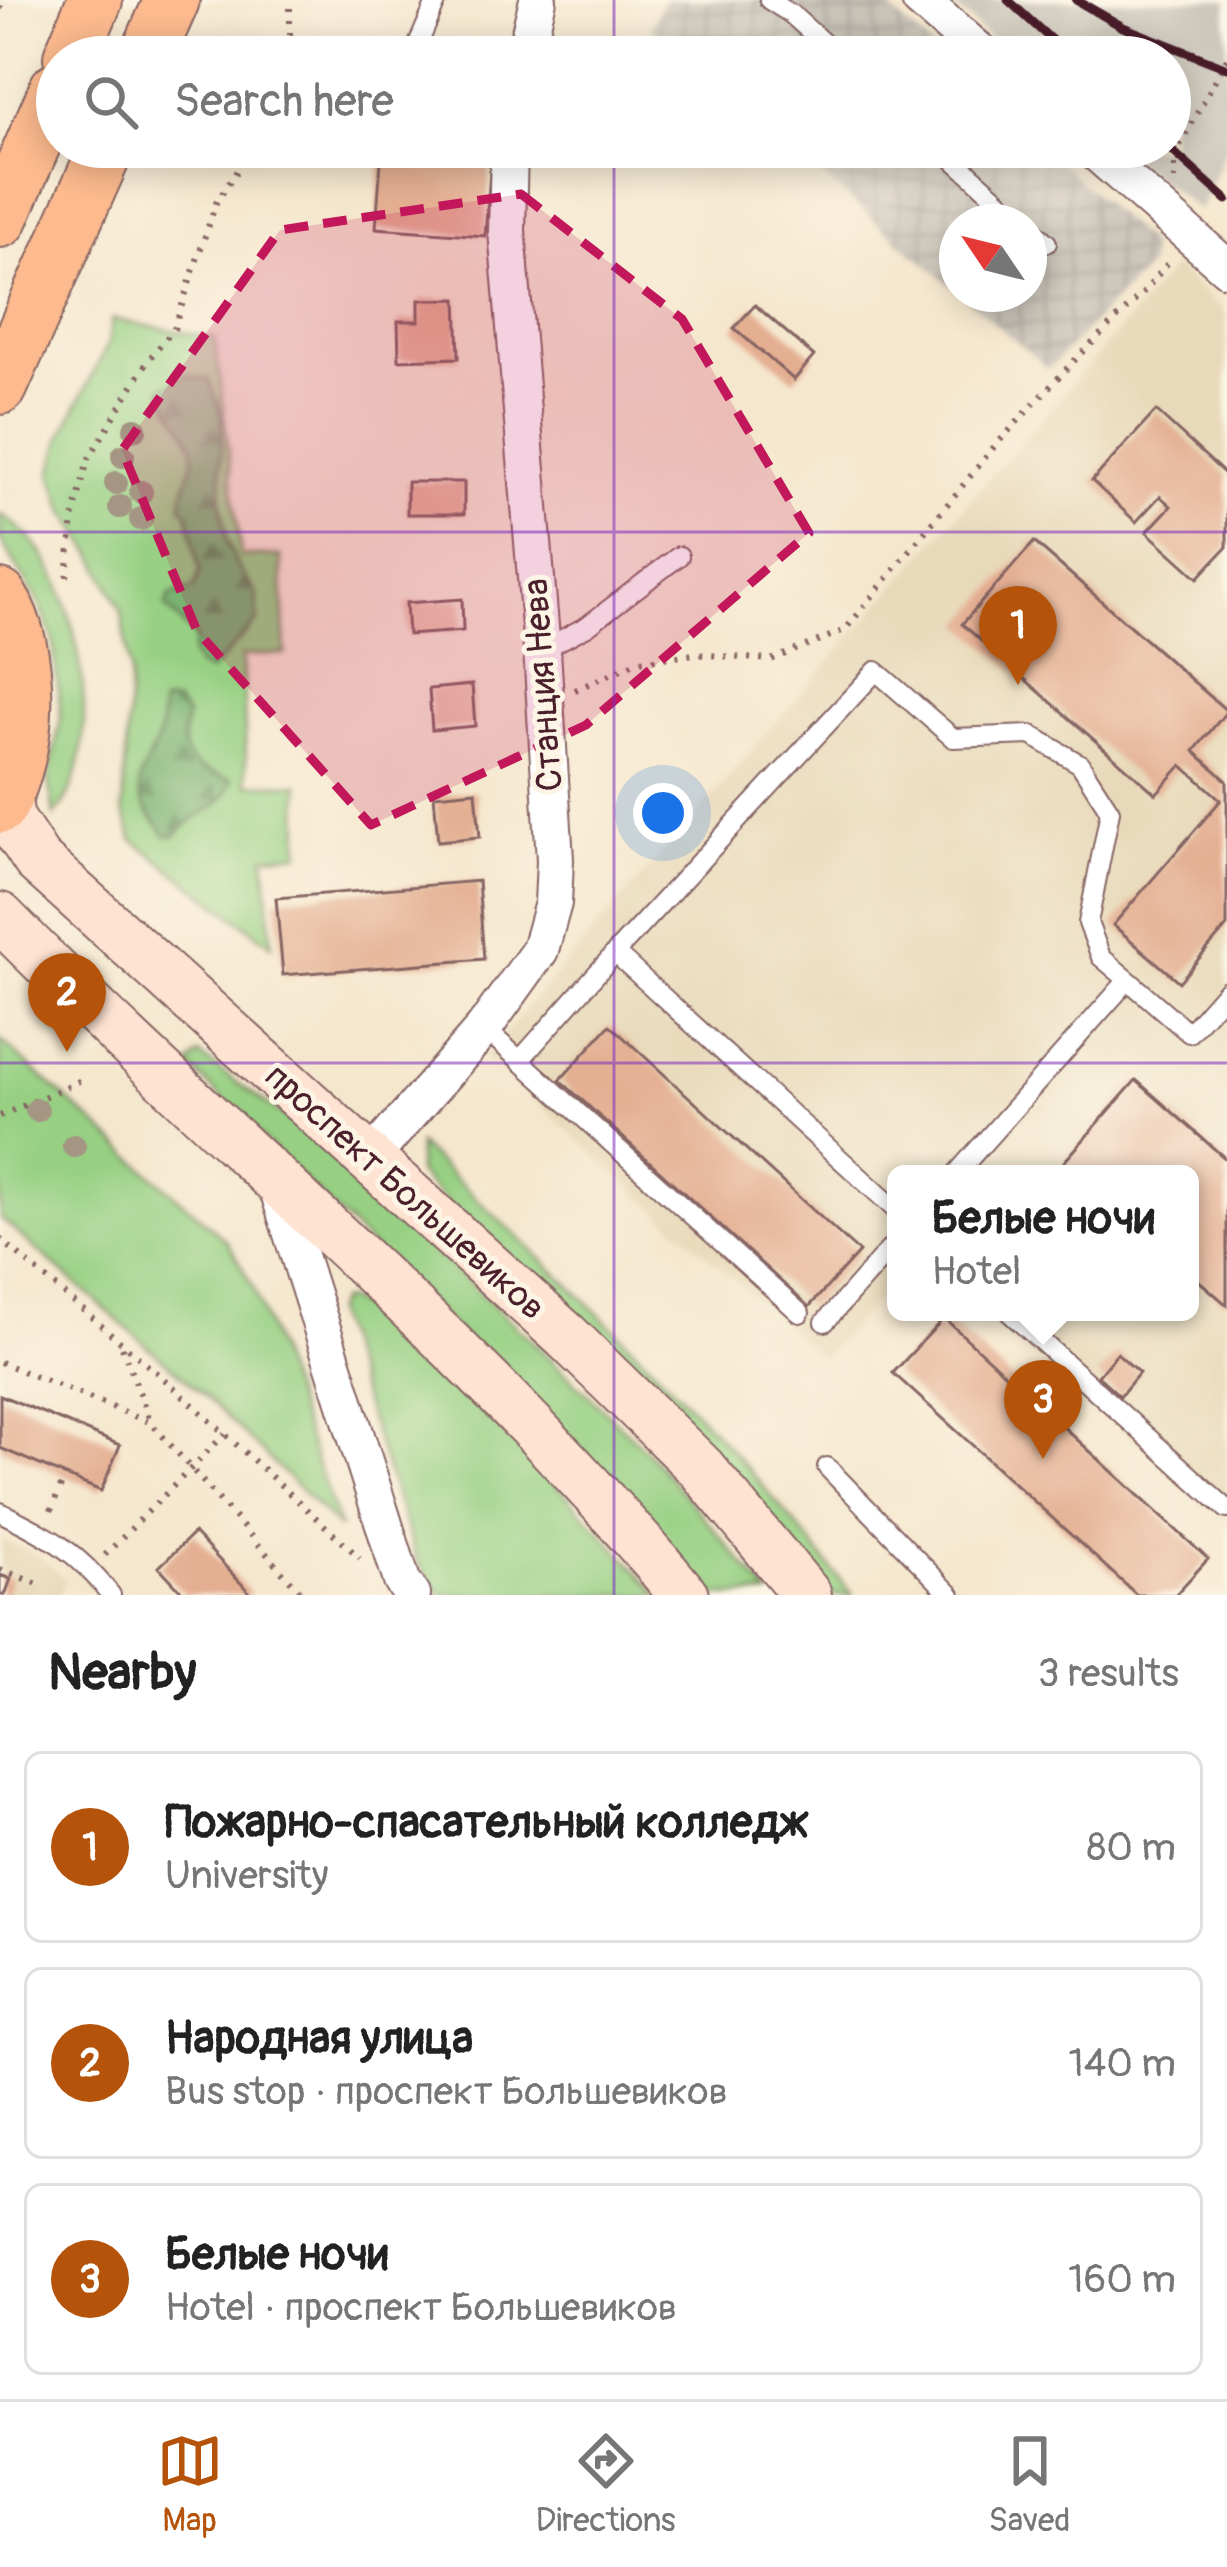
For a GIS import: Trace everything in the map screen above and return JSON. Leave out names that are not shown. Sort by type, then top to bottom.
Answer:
[{"type":"main road","points":[[80,36],[95,0]]},
{"type":"main road","points":[[156,36],[172,0]]},
{"type":"main road","points":[[0,220],[36,137]]},
{"type":"main road","points":[[0,388],[98,168]]},
{"type":"main road","name":"проспект Большевиков","points":[[0,597],[21,648],[25,693],[18,751],[3,800],[37,860],[566,1336],[701,1468],[807,1595]]},
{"type":"main road","points":[[0,917],[606,1501],[684,1595]]},
{"type":"street","points":[[529,36],[538,0]]},
{"type":"street","points":[[920,0],[962,36]]},
{"type":"street","name":"Станция Нева","points":[[368,1161],[484,1028],[540,950],[554,903],[546,706],[507,231],[508,168]]},
{"type":"street","points":[[1114,168],[1227,268]]},
{"type":"street","points":[[274,1177],[402,1581],[412,1595]]},
{"type":"lane","points":[[422,36],[437,0]]},
{"type":"lane","points":[[769,0],[816,36]]},
{"type":"lane","points":[[963,168],[1003,204]]},
{"type":"lane","points":[[542,650],[587,626],[679,556]]},
{"type":"lane","points":[[520,1060],[876,671],[953,738],[1031,736],[1080,764],[1109,811],[1088,922],[1102,957],[1189,1033],[1227,990]]},
{"type":"lane","points":[[615,953],[887,1202]]},
{"type":"lane","points":[[964,1165],[1128,980]]},
{"type":"lane","points":[[484,1028],[800,1313]]},
{"type":"lane","points":[[825,1322],[887,1252]]},
{"type":"lane","points":[[1019,1321],[1227,1509]]},
{"type":"lane","points":[[827,1467],[951,1595]]},
{"type":"lane","points":[[0,1512],[42,1533],[91,1569],[111,1595]]},
{"type":"path","points":[[0,9],[3,0]]},
{"type":"path","points":[[290,0],[290,36]]},
{"type":"path","points":[[1191,124],[1227,58]]},
{"type":"path","points":[[67,577],[73,519],[88,460],[148,359],[174,329],[216,203],[238,168]]},
{"type":"path","points":[[546,706],[639,661],[695,654],[771,660],[845,631],[994,447],[1174,255],[1179,224],[1176,168]]},
{"type":"path","points":[[0,1116],[86,1078]]},
{"type":"path","points":[[0,1238],[367,1565]]},
{"type":"path","points":[[120,1342],[151,1423],[303,1595]]},
{"type":"path","points":[[0,1362],[151,1423]]},
{"type":"path","points":[[91,1569],[225,1434]]},
{"type":"path","points":[[42,1533],[65,1476]]},
{"type":"path","points":[[0,1569],[38,1584]]},
{"type":"highlighted area","points":[[521,194],[682,319],[809,533],[586,725],[371,825],[197,631],[122,450],[280,230]]},
{"type":"shaded area","points":[[664,0],[880,0],[920,36],[659,36],[650,28]]},
{"type":"shaded area","points":[[947,0],[1227,0],[1227,146],[1199,211],[1145,168],[1191,168],[1191,36],[987,36]]},
{"type":"shaded area","points":[[814,168],[1065,168],[1149,244],[1149,265],[1048,369],[982,312],[1047,312],[1047,204],[939,204],[939,276]]},
{"type":"shaded area","points":[[1174,267],[1227,314],[1227,1519],[996,1321],[1199,1321],[1199,1165],[887,1165],[887,1289],[822,1358],[485,1056]]},
{"type":"shaded area","points":[[0,1540],[38,1555],[65,1579],[59,1595],[0,1595]]},
{"type":"green space","points":[[112,319],[215,338],[241,556],[281,556],[286,654],[242,656],[247,784],[299,784],[300,853],[265,856],[272,945],[133,840],[123,810],[130,675],[122,612],[96,558],[64,509],[52,474],[61,438],[108,344]]},
{"type":"green space","points":[[187,375],[209,380],[222,417],[221,503],[227,540],[237,566],[256,593],[258,620],[210,672],[197,666],[192,655],[195,638],[166,607],[170,595],[194,588],[200,572],[188,513],[182,506],[193,449],[162,388]]},
{"type":"green space","points":[[0,514],[26,534],[46,559],[59,585],[78,652],[84,725],[80,760],[70,791],[54,816],[49,778],[61,718],[53,638],[38,601],[1,541]]},
{"type":"green space","points":[[162,703],[176,703],[186,716],[184,744],[191,761],[207,772],[232,779],[215,806],[177,835],[167,836],[146,809],[139,790],[159,737]]},
{"type":"green space","points":[[0,1040],[228,1242],[254,1289],[340,1529],[201,1392],[0,1218]]},
{"type":"green space","points":[[199,1055],[304,1131],[532,1341],[646,1450],[770,1595],[711,1595],[659,1532],[189,1066]]},
{"type":"green space","points":[[418,1145],[646,1360],[752,1473],[852,1595],[828,1595],[417,1173]]},
{"type":"green space","points":[[339,1301],[362,1308],[526,1452],[660,1595],[441,1595],[418,1563],[333,1312]]},
{"type":"building","points":[[380,168],[490,168],[485,236],[376,228]]},
{"type":"building","points":[[457,299],[459,358],[399,360],[398,321],[419,321],[419,300]]},
{"type":"building","points":[[755,305],[814,356],[794,380],[734,328]]},
{"type":"building","points":[[1156,411],[1227,476],[1227,547],[1198,578],[1147,532],[1171,506],[1160,496],[1136,522],[1092,481]]},
{"type":"building","points":[[407,482],[464,482],[464,514],[407,514]]},
{"type":"building","points":[[1034,542],[1227,711],[1194,751],[1227,781],[1227,926],[1179,982],[1113,925],[1221,800],[1182,765],[1156,794],[962,624]]},
{"type":"building","points":[[462,599],[463,631],[408,635],[406,603]]},
{"type":"building","points":[[472,685],[475,726],[432,730],[429,689]]},
{"type":"building","points":[[476,791],[480,837],[438,841],[434,795]]},
{"type":"building","points":[[478,881],[484,959],[283,975],[276,898]]},
{"type":"building","points":[[610,1025],[859,1252],[809,1307],[560,1080]]},
{"type":"building","points":[[1136,1080],[1227,1160],[1227,1305],[1199,1281],[1199,1165],[1064,1162]]},
{"type":"building","points":[[941,1321],[947,1321],[1208,1559],[1175,1595],[1137,1595],[893,1373]]},
{"type":"building","points":[[1117,1353],[1139,1373],[1120,1396],[1098,1376]]},
{"type":"building","points":[[0,1395],[120,1445],[101,1491],[0,1448]]},
{"type":"building","points":[[194,1533],[252,1595],[185,1595],[159,1567]]},
{"type":"building","points":[[0,1575],[11,1579],[5,1595],[0,1595]]},
{"type":"railway","points":[[1008,0],[1047,36]]},
{"type":"railway","points":[[1076,0],[1146,36]]},
{"type":"railway","points":[[1191,54],[1227,68]]},
{"type":"railway","points":[[1191,168],[1227,200]]},
{"type":"place","name":"Пожарно-спасательный колледж","points":[[1018,685]]},
{"type":"place","name":"Народная улица","points":[[67,1052]]},
{"type":"place","name":"Белые ночи","points":[[1043,1459]]}]
